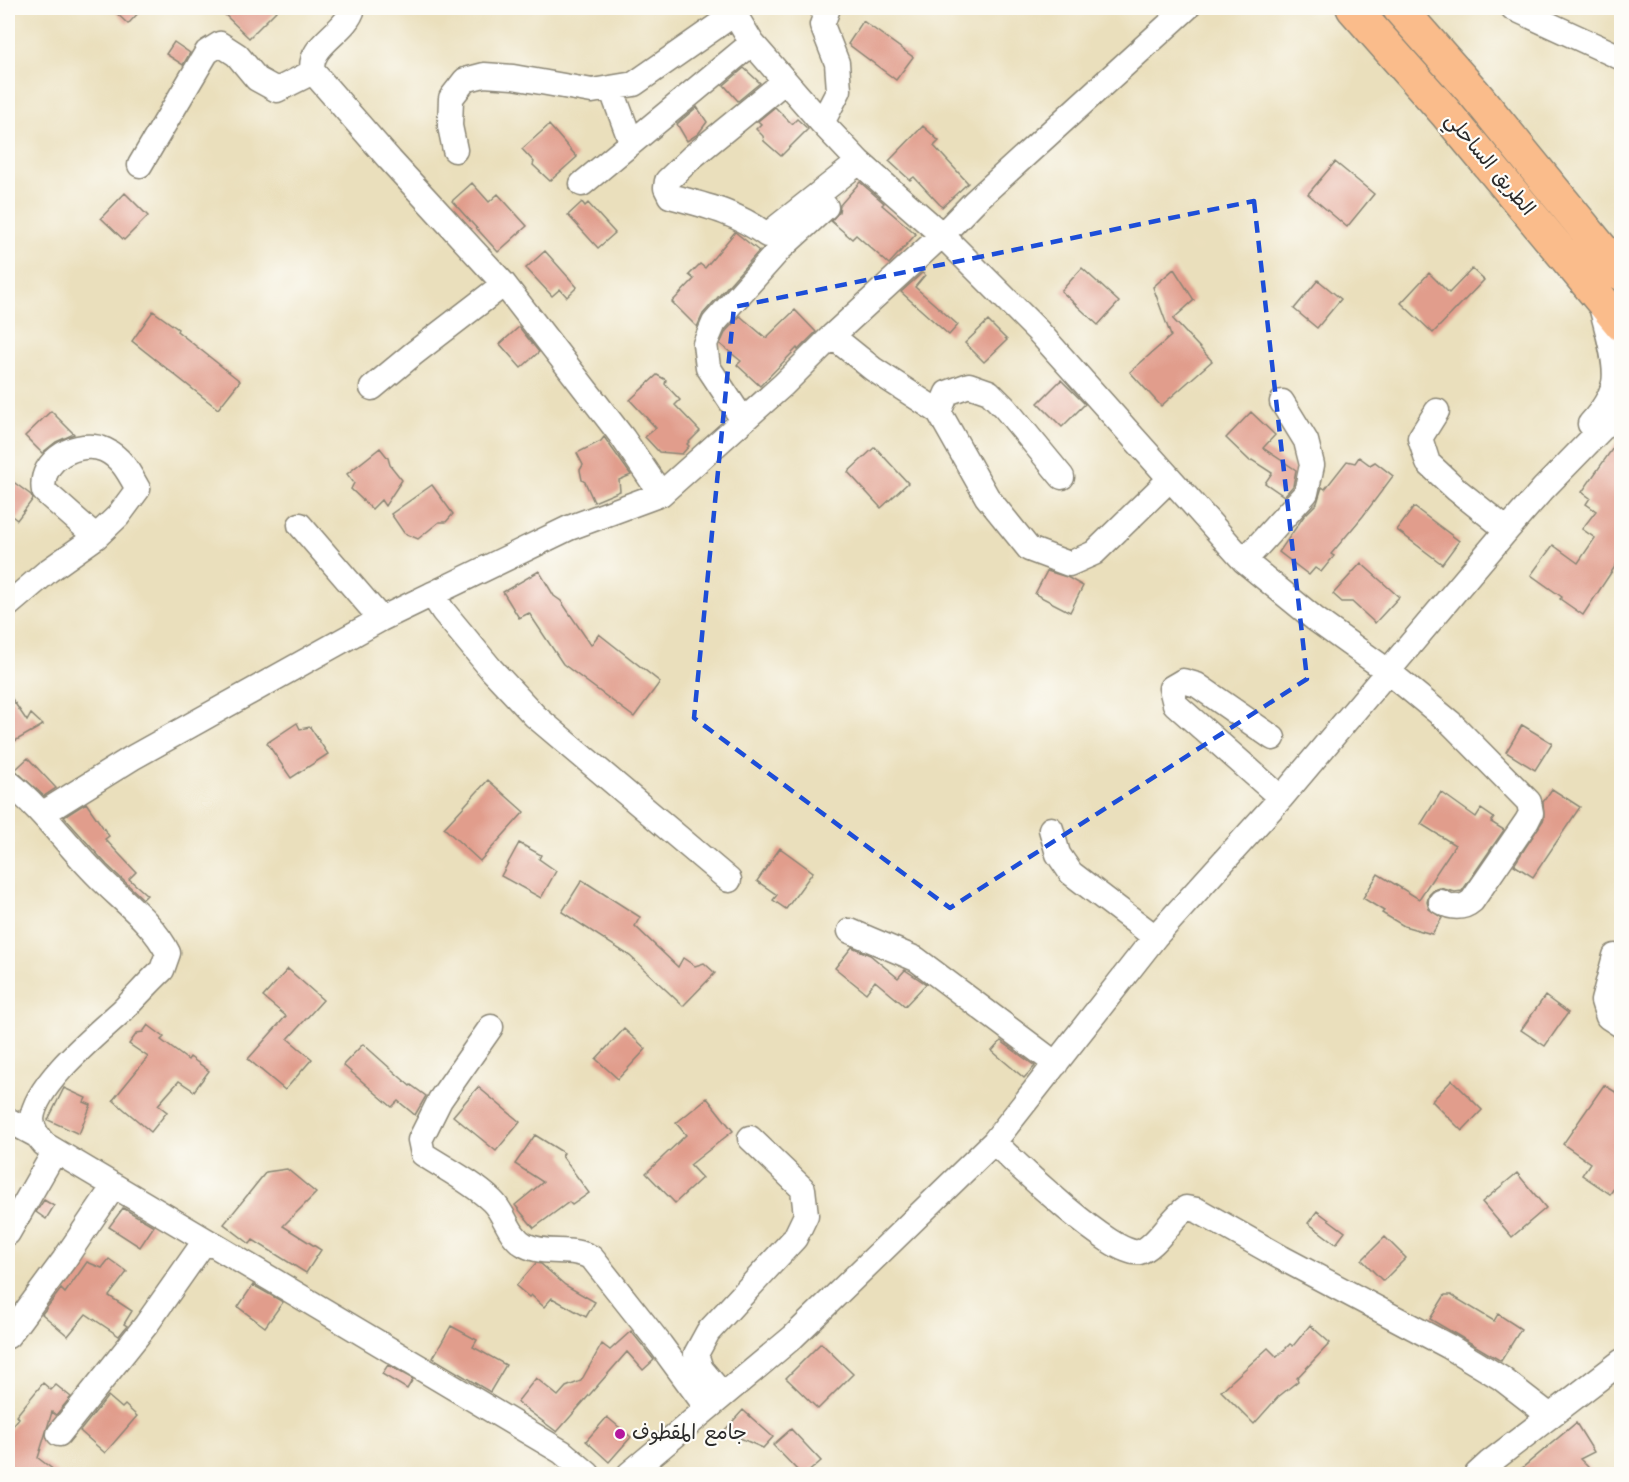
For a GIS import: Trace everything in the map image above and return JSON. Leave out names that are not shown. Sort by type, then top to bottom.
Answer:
[{"type":"highway","name":"الطريق الساحلي","points":[[1353,8],[1445,112],[1622,325]]},
{"type":"highway","name":"الطريق الساحلي","points":[[1402,10],[1474,93],[1622,274]]},
{"type":"street","points":[[353,8],[348,20],[313,57],[311,65],[313,72],[504,284],[623,438],[661,494]]},
{"type":"street","points":[[822,123],[839,90],[837,63],[822,26],[828,8]]},
{"type":"street","points":[[42,814],[132,758],[381,619],[569,528],[661,494],[783,385],[974,202],[1187,8]]},
{"type":"street","points":[[1513,8],[1543,14],[1622,58]]},
{"type":"street","points":[[455,150],[450,126],[451,98],[465,80],[484,75],[513,77],[592,91],[634,84],[733,11],[752,43],[822,123],[859,162],[942,235],[1038,331],[1244,561],[1315,619],[1389,672],[1451,723],[1529,802],[1531,813],[1527,821],[1472,901],[1461,907],[1452,908],[1441,902]]},
{"type":"street","points":[[582,184],[752,43]]},
{"type":"street","points":[[140,165],[207,52],[220,44],[237,55],[257,79],[277,90],[313,72]]},
{"type":"street","points":[[785,81],[692,157],[667,181],[666,188],[670,196],[733,214],[767,235],[859,162]]},
{"type":"street","points":[[611,88],[631,142]]},
{"type":"street","points":[[743,420],[708,367],[705,344],[714,323],[780,249],[830,204]]},
{"type":"street","points":[[372,388],[504,284]]},
{"type":"street","points":[[1543,489],[1559,463],[1594,420],[1609,397],[1614,383],[1615,370],[1599,298]]},
{"type":"street","points":[[832,336],[886,378],[939,412],[987,497],[1029,549],[1069,564],[1094,553],[1170,479]]},
{"type":"street","points":[[939,412],[947,393],[969,385],[989,392],[1062,477]]},
{"type":"street","points":[[1244,561],[1306,493],[1312,465],[1306,441],[1282,402]]},
{"type":"street","points":[[628,1474],[793,1337],[994,1142],[1155,937],[1281,798],[1543,489],[1622,408]]},
{"type":"street","points":[[1437,411],[1420,438],[1428,463],[1457,490],[1507,530]]},
{"type":"street","points":[[300,525],[381,619]]},
{"type":"street","points":[[8,605],[48,571],[96,537]]},
{"type":"street","points":[[432,594],[443,611],[491,669],[535,716],[729,880]]},
{"type":"street","points":[[1273,738],[1197,685],[1183,681],[1171,688],[1175,704],[1281,798]]},
{"type":"street","points":[[8,782],[27,798],[96,875],[154,931],[168,953],[162,970],[63,1067],[41,1094],[32,1117],[32,1126],[36,1135],[44,1144],[562,1452],[588,1474]]},
{"type":"street","points":[[1051,829],[1058,854],[1071,873],[1155,937]]},
{"type":"street","points":[[850,930],[916,959],[1056,1064]]},
{"type":"street","points":[[1616,956],[1603,1001],[1608,1017],[1622,1026]]},
{"type":"street","points":[[491,1027],[440,1100],[420,1140],[423,1154],[476,1188],[494,1203],[510,1230],[522,1244],[554,1252],[579,1252],[592,1258],[660,1344],[715,1402]]},
{"type":"street","points":[[8,1120],[36,1135]]},
{"type":"street","points":[[715,1402],[696,1354],[708,1332],[795,1238],[806,1215],[803,1189],[750,1138]]},
{"type":"street","points":[[994,1142],[1076,1216],[1118,1247],[1129,1252],[1139,1252],[1149,1247],[1186,1208],[1197,1210],[1448,1346],[1501,1378],[1550,1416]]},
{"type":"street","points":[[8,1233],[55,1150]]},
{"type":"street","points":[[8,1336],[64,1260],[114,1186]]},
{"type":"street","points":[[59,1434],[146,1324],[205,1241]]},
{"type":"street","points":[[1477,1474],[1622,1361]]},
{"type":"highlighted area","points":[[1254,201],[1307,679],[950,908],[694,718],[734,307]]},
{"type":"building","points":[[111,8],[143,8],[128,24]]},
{"type":"building","points":[[218,8],[279,8],[249,38]]},
{"type":"building","points":[[863,21],[913,57],[896,80],[848,44]]},
{"type":"building","points":[[174,42],[190,53],[183,65],[166,54]]},
{"type":"building","points":[[744,68],[760,83],[738,101],[724,85]]},
{"type":"building","points":[[697,107],[707,122],[698,134],[687,141],[677,124]]},
{"type":"building","points":[[775,107],[792,124],[797,119],[808,129],[781,156],[764,141],[763,136],[756,129],[761,124],[758,121]]},
{"type":"building","points":[[549,125],[577,157],[550,181],[533,165],[534,162],[522,149]]},
{"type":"building","points":[[923,126],[939,141],[934,146],[968,183],[942,207],[914,177],[910,180],[889,161]]},
{"type":"building","points":[[1335,162],[1374,194],[1347,227],[1308,194]]},
{"type":"building","points":[[860,182],[884,203],[882,205],[916,234],[889,264],[856,235],[852,239],[831,221],[839,212],[840,205]]},
{"type":"building","points":[[472,183],[489,202],[498,194],[527,226],[498,252],[452,201]]},
{"type":"building","points":[[125,193],[148,216],[124,240],[101,218]]},
{"type":"building","points":[[582,202],[585,206],[588,203],[615,233],[598,248],[568,215]]},
{"type":"building","points":[[735,232],[759,251],[703,314],[697,327],[672,302],[694,279],[689,275],[700,264],[705,268]]},
{"type":"building","points":[[545,251],[577,287],[567,297],[560,289],[552,296],[526,268]]},
{"type":"building","points":[[1082,268],[1119,302],[1098,325],[1061,291]]},
{"type":"building","points":[[1174,269],[1194,300],[1173,319],[1212,361],[1161,406],[1130,372],[1171,336],[1153,287]]},
{"type":"building","points":[[1472,269],[1484,280],[1433,333],[1401,303],[1429,273],[1449,293]]},
{"type":"building","points":[[922,273],[925,275],[915,287],[958,325],[949,335],[901,292]]},
{"type":"building","points":[[1318,280],[1341,299],[1317,328],[1294,309]]},
{"type":"building","points":[[795,310],[816,332],[760,386],[737,365],[741,361],[720,344],[726,331],[740,316],[766,338]]},
{"type":"building","points":[[153,311],[240,381],[218,409],[132,341]]},
{"type":"building","points":[[988,321],[1007,340],[984,362],[965,343]]},
{"type":"building","points":[[519,327],[539,352],[521,368],[500,344]]},
{"type":"building","points":[[657,375],[666,380],[665,384],[680,400],[675,405],[700,431],[687,444],[689,446],[682,454],[659,452],[645,437],[656,428],[630,400]]},
{"type":"building","points":[[1061,380],[1085,404],[1062,427],[1038,403]]},
{"type":"building","points":[[51,411],[74,434],[56,442],[42,453],[25,436]]},
{"type":"building","points":[[1251,412],[1275,435],[1263,448],[1296,470],[1293,486],[1284,496],[1265,483],[1272,473],[1252,460],[1250,461],[1226,438]]},
{"type":"building","points":[[1622,435],[1622,556],[1583,615],[1531,575],[1553,545],[1578,563],[1595,538],[1582,529],[1596,511],[1586,504],[1590,498],[1582,492]]},
{"type":"building","points":[[604,437],[631,475],[619,480],[620,491],[594,502],[582,480],[580,470],[583,465],[577,453],[601,441]]},
{"type":"building","points":[[875,447],[908,483],[881,508],[848,472]]},
{"type":"building","points":[[380,448],[402,480],[385,506],[381,500],[372,509],[351,489],[354,483],[347,474]]},
{"type":"building","points":[[1359,457],[1370,465],[1375,462],[1393,476],[1331,554],[1334,556],[1321,572],[1315,568],[1309,575],[1279,552],[1304,516],[1317,503],[1322,487],[1325,489],[1347,461],[1355,463]]},
{"type":"building","points":[[8,478],[33,499],[17,520],[8,513]]},
{"type":"building","points":[[432,485],[453,514],[446,522],[439,522],[418,539],[404,533],[391,514]]},
{"type":"building","points":[[1414,507],[1459,541],[1442,564],[1397,530]]},
{"type":"building","points":[[1361,563],[1399,597],[1375,623],[1352,602],[1342,602],[1333,594]]},
{"type":"building","points":[[539,571],[554,596],[561,601],[591,645],[599,634],[660,682],[634,717],[563,664],[529,613],[519,618],[503,592]]},
{"type":"building","points":[[1047,571],[1067,577],[1083,586],[1070,612],[1035,594]]},
{"type":"building","points":[[8,693],[27,721],[31,714],[43,725],[8,745]]},
{"type":"building","points":[[297,723],[300,729],[310,727],[328,754],[291,778],[267,743]]},
{"type":"building","points":[[1522,725],[1552,743],[1535,770],[1506,752]]},
{"type":"building","points":[[28,758],[56,788],[44,796],[15,770]]},
{"type":"building","points":[[488,780],[524,812],[480,861],[444,828]]},
{"type":"building","points":[[1552,789],[1580,807],[1533,877],[1514,865],[1544,819],[1543,802]]},
{"type":"building","points":[[1441,792],[1476,817],[1481,809],[1494,818],[1491,822],[1504,830],[1462,891],[1455,892],[1440,888],[1429,895],[1427,902],[1429,909],[1442,918],[1432,934],[1404,926],[1363,898],[1378,874],[1419,899],[1455,845],[1421,824]]},
{"type":"building","points":[[86,803],[109,836],[105,839],[136,872],[129,879],[147,895],[143,899],[107,865],[64,817]]},
{"type":"building","points":[[519,843],[541,855],[539,859],[556,871],[541,898],[501,876]]},
{"type":"building","points":[[780,848],[813,872],[786,909],[773,900],[777,895],[757,881]]},
{"type":"building","points":[[582,880],[640,917],[635,926],[678,967],[683,958],[695,966],[704,963],[715,973],[683,1006],[630,956],[562,912]]},
{"type":"building","points":[[852,947],[870,955],[898,978],[905,970],[926,984],[905,1006],[875,981],[866,993],[835,968]]},
{"type":"building","points":[[288,969],[323,1000],[288,1039],[312,1059],[285,1090],[248,1059],[286,1016],[263,997]]},
{"type":"building","points":[[1545,996],[1568,1013],[1545,1046],[1521,1030]]},
{"type":"building","points":[[148,1025],[164,1037],[161,1040],[188,1060],[190,1057],[209,1071],[194,1091],[179,1081],[158,1105],[167,1112],[151,1132],[113,1100],[148,1057],[129,1044],[137,1033],[143,1032]]},
{"type":"building","points":[[624,1029],[646,1049],[618,1079],[596,1059]]},
{"type":"building","points":[[1001,1041],[1035,1066],[1024,1078],[992,1051]]},
{"type":"building","points":[[363,1044],[410,1086],[426,1096],[415,1115],[398,1101],[392,1107],[343,1065]]},
{"type":"building","points":[[1452,1080],[1482,1110],[1462,1131],[1432,1101]]},
{"type":"building","points":[[1604,1085],[1622,1096],[1622,1177],[1610,1194],[1582,1175],[1590,1163],[1563,1144]]},
{"type":"building","points":[[478,1087],[520,1122],[496,1151],[453,1116]]},
{"type":"building","points":[[64,1088],[86,1098],[84,1102],[91,1105],[79,1134],[48,1120]]},
{"type":"building","points":[[707,1098],[733,1131],[690,1165],[702,1178],[675,1203],[646,1173],[686,1135],[676,1123]]},
{"type":"building","points":[[535,1135],[564,1153],[562,1156],[589,1193],[572,1205],[569,1202],[534,1228],[515,1205],[543,1182],[515,1164]]},
{"type":"building","points":[[287,1169],[316,1193],[283,1226],[321,1250],[306,1273],[253,1240],[250,1244],[224,1224],[266,1172]]},
{"type":"building","points":[[1517,1173],[1546,1208],[1512,1237],[1482,1202]]},
{"type":"building","points":[[44,1200],[54,1206],[46,1219],[36,1212]]},
{"type":"building","points":[[123,1208],[154,1226],[140,1247],[109,1227]]},
{"type":"building","points":[[1317,1211],[1345,1232],[1336,1244],[1308,1223]]},
{"type":"building","points":[[1385,1237],[1406,1258],[1383,1281],[1362,1260]]},
{"type":"building","points":[[109,1259],[127,1272],[109,1296],[132,1311],[124,1324],[127,1326],[119,1336],[86,1314],[68,1336],[42,1314],[61,1289],[65,1293],[87,1262],[102,1268]]},
{"type":"building","points":[[536,1263],[541,1264],[565,1285],[595,1302],[586,1317],[552,1298],[544,1307],[531,1295],[529,1297],[516,1286]]},
{"type":"building","points":[[253,1285],[283,1302],[265,1327],[238,1307]]},
{"type":"building","points":[[1445,1295],[1451,1295],[1494,1321],[1498,1314],[1521,1329],[1501,1361],[1430,1319]]},
{"type":"building","points":[[1310,1325],[1330,1343],[1297,1378],[1298,1381],[1278,1397],[1254,1424],[1221,1391],[1268,1348],[1277,1357],[1290,1344],[1293,1346]]},
{"type":"building","points":[[451,1326],[477,1340],[473,1347],[506,1365],[490,1392],[433,1358]]},
{"type":"building","points":[[631,1331],[654,1360],[643,1370],[627,1352],[557,1432],[517,1402],[536,1378],[558,1396],[566,1387],[581,1381],[602,1344],[610,1350]]},
{"type":"building","points":[[821,1343],[853,1374],[818,1409],[786,1378]]},
{"type":"building","points":[[388,1365],[413,1379],[407,1389],[382,1374]]},
{"type":"building","points":[[43,1383],[51,1390],[56,1385],[71,1397],[56,1415],[52,1412],[38,1458],[59,1474],[19,1474],[8,1466],[8,1432],[19,1418],[16,1416]]},
{"type":"building","points":[[108,1396],[122,1408],[125,1405],[137,1416],[105,1453],[80,1431]]},
{"type":"building","points":[[743,1410],[773,1437],[763,1448],[724,1431]]},
{"type":"building","points":[[607,1417],[631,1437],[609,1462],[586,1441]]},
{"type":"building","points":[[1576,1423],[1594,1452],[1580,1459],[1595,1474],[1515,1474]]},
{"type":"building","points":[[791,1429],[821,1461],[806,1474],[801,1474],[773,1445]]},
{"type":"place","name":"جامع المقطوف","points":[[620,1434]]}]
